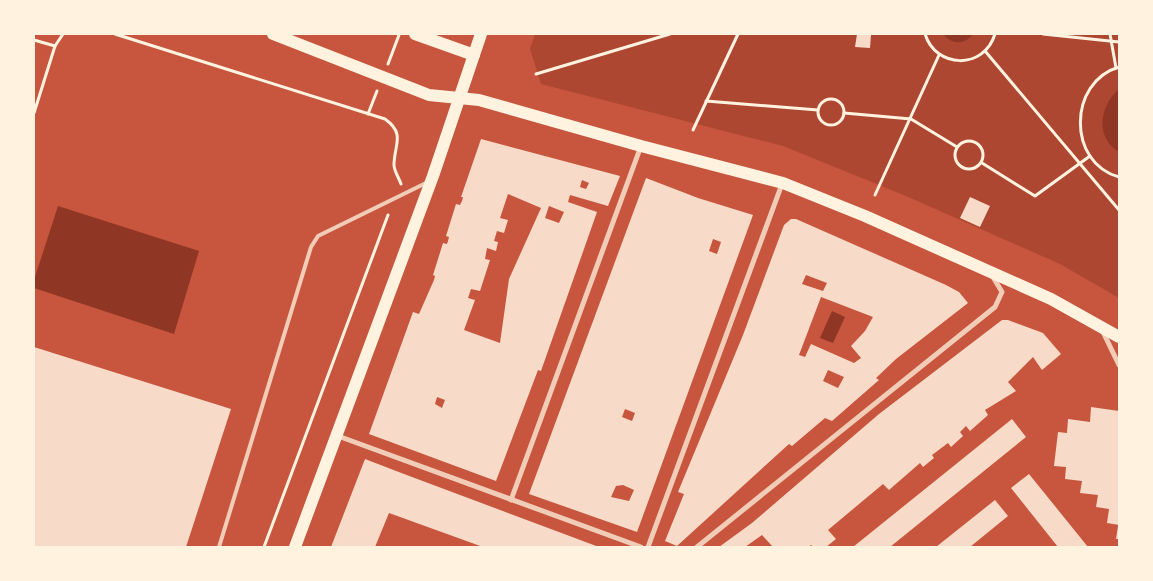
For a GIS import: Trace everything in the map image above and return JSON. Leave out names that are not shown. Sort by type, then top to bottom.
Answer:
[{"type":"main road","points":[[274,34],[412,89],[437,96],[479,100],[641,146],[783,183],[865,216],[1051,299],[1119,337]]},
{"type":"main road","points":[[415,34],[474,55]]},
{"type":"main road","points":[[295,547],[335,435],[431,181],[481,34]]},
{"type":"street","points":[[511,500],[641,146]]},
{"type":"street","points":[[648,547],[783,183]]},
{"type":"street","points":[[698,547],[995,307],[1002,292],[998,283],[988,271]]},
{"type":"street","points":[[1101,327],[1119,365]]},
{"type":"street","points":[[335,435],[641,547]]},
{"type":"lane","points":[[219,547],[311,247],[318,236],[431,181]]},
{"type":"path","points":[[34,113],[55,46],[63,34]]},
{"type":"path","points":[[114,34],[368,114],[391,124],[398,136],[394,166],[401,184],[264,547]]},
{"type":"path","points":[[536,74],[670,34]]},
{"type":"path","points":[[693,130],[738,34]]},
{"type":"path","points":[[925,34],[930,46],[939,55],[950,61],[963,62],[975,58],[985,51],[995,34]]},
{"type":"path","points":[[1043,34],[1119,42]]},
{"type":"path","points":[[1110,34],[1118,67],[1101,76],[1089,90],[1082,106],[1079,123],[1082,140],[1090,156],[1101,168],[1119,177]]},
{"type":"path","points":[[34,40],[55,46]]},
{"type":"path","points":[[985,51],[1119,210]]},
{"type":"path","points":[[875,195],[939,55]]},
{"type":"path","points":[[368,114],[376,94]]},
{"type":"path","points":[[830,98],[842,104],[844,113],[841,121],[829,125],[819,118],[818,110],[822,102],[830,98]]},
{"type":"path","points":[[706,101],[818,110]]},
{"type":"path","points":[[844,113],[911,119],[957,146]]},
{"type":"path","points":[[965,141],[979,144],[984,153],[982,163],[970,169],[961,167],[954,155],[957,146],[965,141]]},
{"type":"path","points":[[982,163],[1035,196],[1090,156]]},
{"type":"shaded area","points":[[535,34],[1119,34],[1119,298],[1060,264],[906,196],[783,146],[541,84],[530,49]]},
{"type":"shaded area","points":[[943,34],[973,34],[962,42],[954,42]]},
{"type":"shaded area","points":[[1119,89],[1119,152],[1111,146],[1106,138],[1102,121],[1107,103]]},
{"type":"shaded area","points":[[58,206],[199,251],[174,334],[34,288],[34,280]]},
{"type":"shaded area","points":[[832,311],[845,317],[833,343],[820,338]]},
{"type":"building","points":[[857,34],[871,35],[870,48],[855,47]]},
{"type":"building","points":[[481,139],[620,176],[608,206],[570,195],[568,202],[597,212],[541,371],[538,370],[496,481],[369,434],[413,312],[419,314],[434,280],[435,276],[433,275],[443,243],[447,244],[449,237],[446,236],[456,204],[460,205],[462,201],[463,197],[461,197]],"holes":[[[582,180],[589,183],[586,189],[580,187]],[[508,194],[541,208],[509,279],[500,343],[464,330],[475,300],[468,298],[471,289],[480,291],[490,260],[485,259],[487,248],[496,251],[498,242],[494,241],[497,231],[504,233],[508,220],[500,218]],[[549,206],[564,212],[559,223],[545,218]],[[437,397],[445,400],[442,408],[435,404]]]},
{"type":"building","points":[[646,178],[698,198],[753,215],[637,532],[529,494]],"holes":[[[713,239],[721,242],[717,254],[709,251]],[[625,409],[635,413],[632,421],[622,417]],[[623,485],[634,490],[629,501],[611,497],[616,486]]]},
{"type":"building","points":[[970,197],[990,206],[980,227],[960,218]]},
{"type":"building","points":[[791,219],[796,219],[946,285],[959,292],[968,303],[896,359],[876,378],[879,380],[832,421],[825,418],[792,446],[789,444],[677,546],[665,541],[684,494],[678,492],[743,335],[784,225]],"holes":[[[806,275],[827,283],[823,291],[802,284]],[[821,297],[873,317],[865,331],[851,346],[861,358],[854,363],[811,344],[805,357],[799,355]],[[828,370],[844,377],[838,388],[823,381]]]},
{"type":"building","points":[[1002,320],[1008,320],[1043,333],[1061,354],[1042,370],[1033,357],[1008,382],[1016,391],[985,410],[988,415],[970,431],[966,426],[960,432],[963,436],[951,447],[948,443],[932,455],[934,458],[923,467],[920,463],[889,490],[883,484],[828,530],[836,539],[826,547],[813,547],[811,545],[808,547],[773,547],[762,535],[745,547],[719,547],[752,523],[879,414]]},
{"type":"building","points":[[34,347],[231,409],[186,547],[34,547]]},
{"type":"building","points":[[1091,407],[1119,411],[1119,525],[1107,523],[1109,509],[1096,507],[1098,495],[1080,493],[1082,481],[1065,479],[1066,467],[1054,466],[1058,432],[1067,433],[1068,419],[1090,422]]},
{"type":"building","points":[[1012,419],[1026,437],[890,547],[853,547]]},
{"type":"building","points":[[365,459],[599,547],[483,547],[389,513],[375,547],[331,547]]},
{"type":"building","points":[[1029,474],[1088,547],[1058,547],[1011,488]]},
{"type":"building","points":[[995,500],[1008,516],[970,547],[936,547]]},
{"type":"building","points":[[1118,526],[1119,539],[1116,539]]}]
